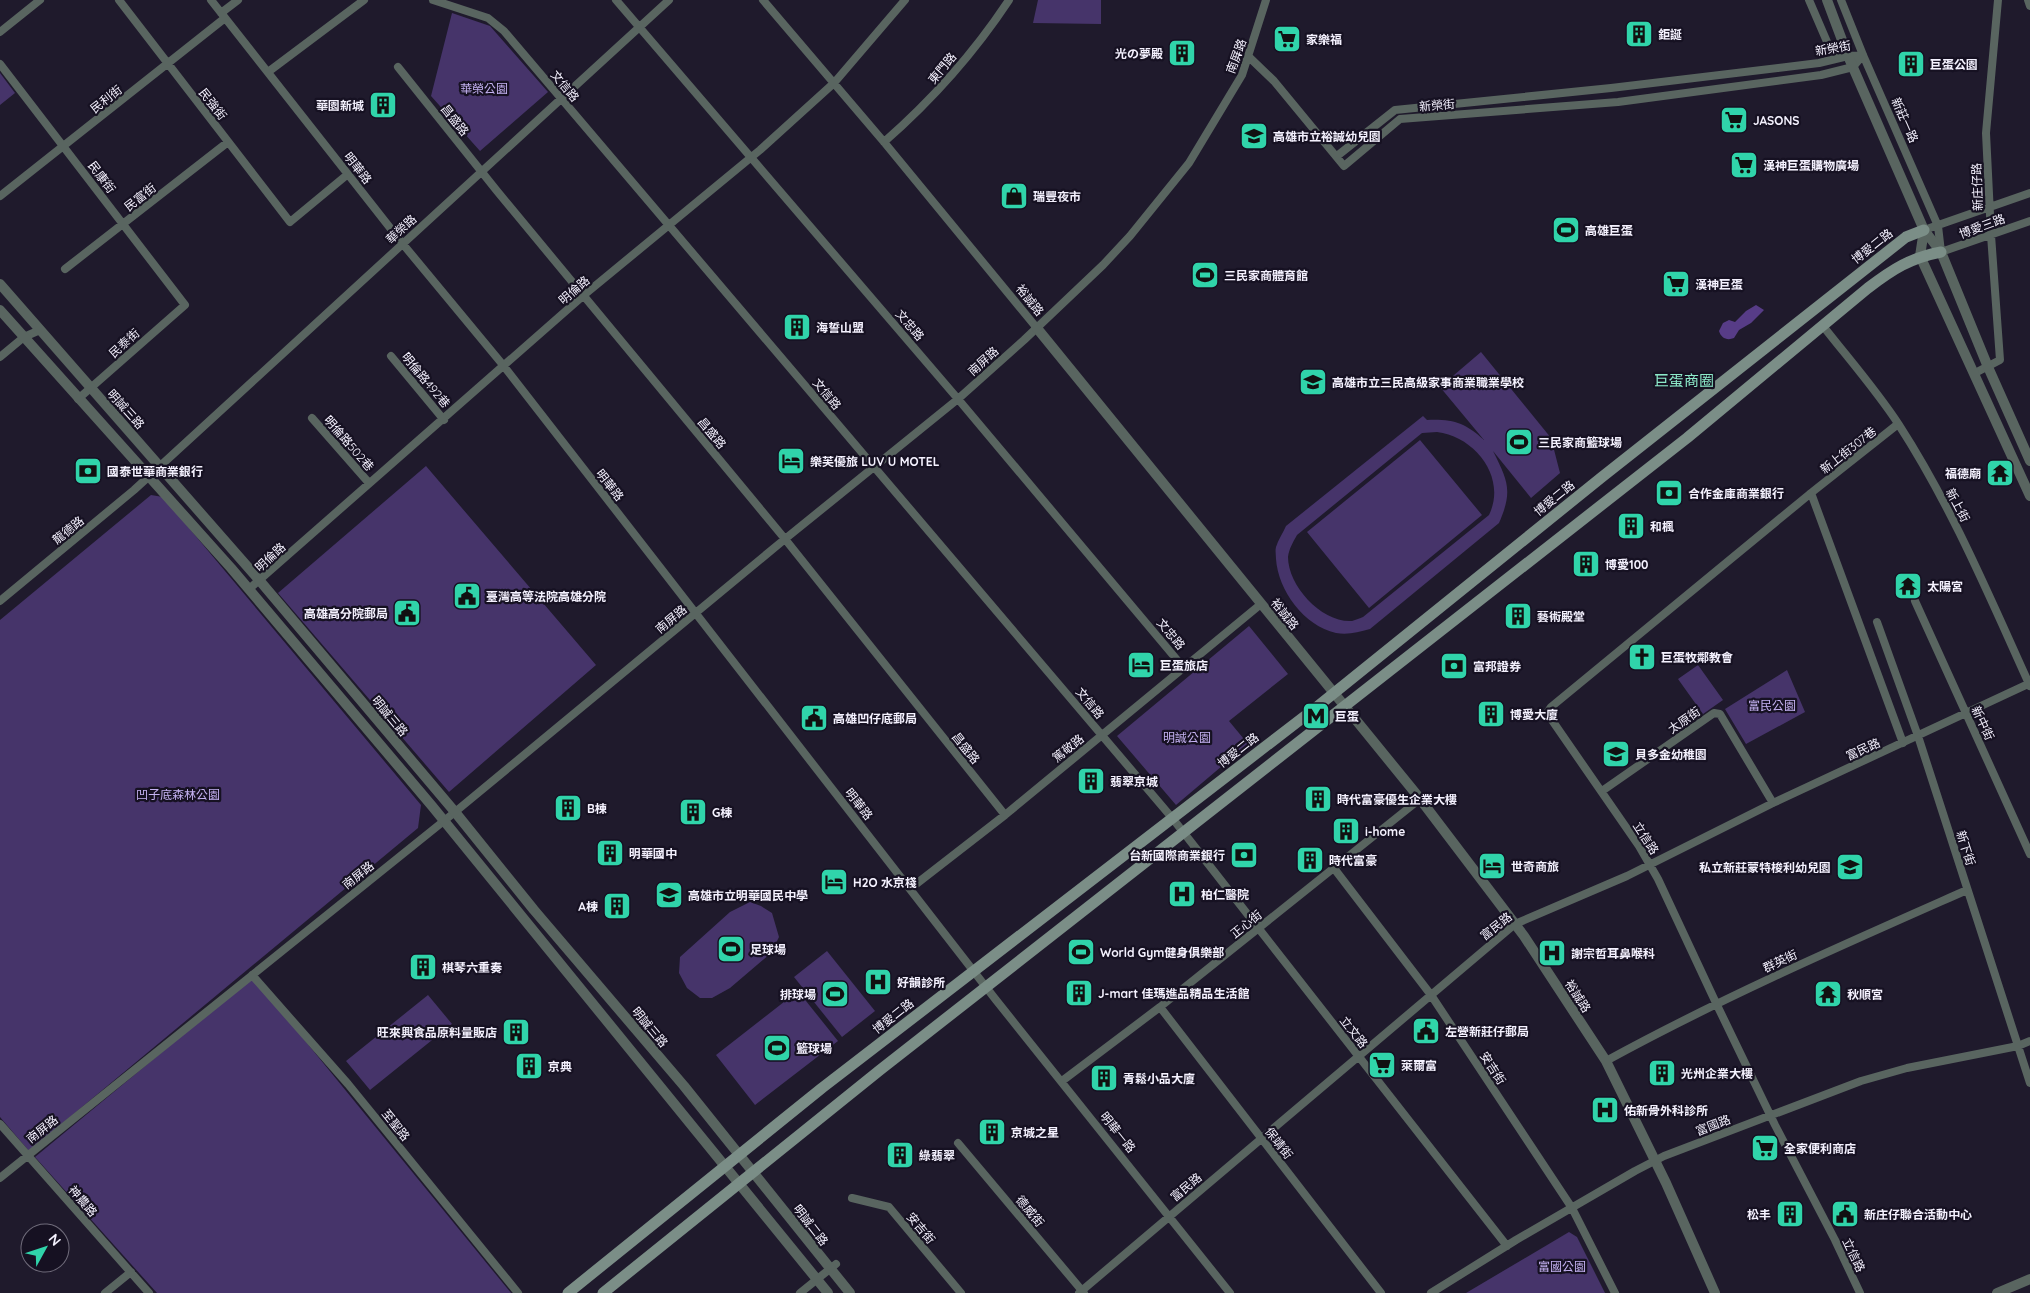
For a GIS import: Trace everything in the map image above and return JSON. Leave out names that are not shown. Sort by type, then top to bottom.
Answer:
[{"type":"main road","name":"博愛二路","points":[[568,1293],[738,1154],[1333,694],[1609,471],[1884,254],[1906,237],[1924,230]]},
{"type":"main road","points":[[603,1293],[738,1183],[987,986],[1687,438],[1895,268],[1920,256],[1941,252]]},
{"type":"street","points":[[0,32],[40,0]]},
{"type":"street","name":"民強街","points":[[119,0],[290,222],[348,174]]},
{"type":"street","name":"明華路","points":[[211,0],[402,244],[503,365],[987,986]]},
{"type":"street","name":"民利街","points":[[0,196],[168,64],[223,16],[238,0]]},
{"type":"street","points":[[268,72],[364,0]]},
{"type":"street","name":"文信路","points":[[433,0],[477,13],[497,24],[1184,832]]},
{"type":"street","name":"文忠路","points":[[616,0],[638,28],[958,398],[1183,666]]},
{"type":"street","name":"華榮路","points":[[150,476],[669,0]]},
{"type":"street","name":"裕誠路","points":[[763,0],[884,142],[1036,327],[1420,799],[1515,924],[1606,1061],[1655,1161],[1715,1293]]},
{"type":"street","name":"明倫路","points":[[249,589],[444,420],[503,365],[584,295],[752,158],[834,83],[905,0]]},
{"type":"street","name":"東門路","points":[[884,142],[911,119],[948,80],[1009,0]]},
{"type":"street","name":"南屏路","points":[[0,1178],[445,821],[958,398],[1036,327],[1110,258],[1190,163],[1231,96],[1249,57],[1266,0]]},
{"type":"street","points":[[1809,0],[1831,51],[1848,56]]},
{"type":"street","points":[[1827,0],[1848,56],[1924,230],[1941,252],[2030,461]]},
{"type":"street","name":"新莊一路","points":[[1841,0],[1862,55],[1938,226],[1941,252]]},
{"type":"street","name":"新庄仔路","points":[[1975,374],[2000,360],[1986,133],[1998,0]]},
{"type":"street","points":[[2028,0],[2030,6]]},
{"type":"street","name":"新榮街","points":[[1337,156],[1395,110],[1819,63],[1848,56],[1862,55]]},
{"type":"street","name":"新榮街","points":[[1249,57],[1274,81],[1344,166],[1400,119],[1618,102],[1821,74],[1853,67],[1862,55]]},
{"type":"street","name":"民康街","points":[[0,64],[185,305]]},
{"type":"street","name":"昌盛路","points":[[398,68],[785,539],[1005,815]]},
{"type":"street","points":[[1615,87],[1618,102]]},
{"type":"street","name":"民富街","points":[[65,269],[228,142]]},
{"type":"street","name":"博愛三路","points":[[1924,230],[2030,194]]},
{"type":"street","name":"博愛三路","points":[[1941,252],[2030,221]]},
{"type":"street","points":[[1924,230],[1920,256],[2030,496]]},
{"type":"street","name":"明誠三路","points":[[0,284],[260,581],[455,812],[534,910],[684,1086],[753,1172]]},
{"type":"street","name":"民泰街","points":[[78,399],[185,305]]},
{"type":"street","name":"明誠三路","points":[[0,310],[249,589],[445,821],[738,1183]]},
{"type":"street","name":"新上街","points":[[1823,326],[1898,424],[1965,542],[2030,684]]},
{"type":"street","points":[[0,357],[24,337],[40,330]]},
{"type":"street","name":"明倫路492巷","points":[[391,356],[444,420]]},
{"type":"street","name":"明倫路502巷","points":[[312,418],[369,484]]},
{"type":"street","name":"新上街307巷","points":[[1811,493],[1898,424]]},
{"type":"street","name":"龍德路","points":[[0,600],[150,476]]},
{"type":"street","points":[[1811,493],[1903,743]]},
{"type":"street","name":"立信路","points":[[1811,493],[1551,707],[1547,713],[1650,864],[1677,917],[1716,1004],[1860,1293]]},
{"type":"street","name":"新中街","points":[[1915,602],[2030,854]]},
{"type":"street","name":"篤敬路","points":[[911,888],[1005,815],[1183,666],[1261,604]]},
{"type":"street","name":"新下街","points":[[1877,622],[1918,736],[2030,1083]]},
{"type":"street","name":"富民路","points":[[1082,1292],[1515,924],[1627,876],[1773,803],[2030,684]]},
{"type":"street","name":"太原街","points":[[1602,792],[1714,712],[1720,714],[1773,803]]},
{"type":"street","points":[[407,776],[417,767]]},
{"type":"street","name":"正心街","points":[[1062,1081],[1160,1007],[1332,867],[1420,799]]},
{"type":"street","name":"立文路","points":[[1184,832],[1507,1246]]},
{"type":"street","name":"安吉街","points":[[1332,867],[1431,995],[1572,1208],[1615,1293]]},
{"type":"street","name":"群英街","points":[[1606,1061],[1716,1004],[1800,964],[1968,890]]},
{"type":"street","name":"至聖路","points":[[252,975],[348,1084],[518,1293]]},
{"type":"street","name":"明華一路","points":[[987,986],[1230,1293]]},
{"type":"street","name":"保靖街","points":[[1160,1007],[1381,1293]]},
{"type":"street","name":"富國路","points":[[1431,1293],[1507,1246],[1655,1161],[1770,1114],[1861,1081],[1907,1068],[2018,1046],[2030,1041]]},
{"type":"street","name":"神農路","points":[[0,1124],[149,1293]]},
{"type":"street","name":"德威街","points":[[958,1143],[1082,1292]]},
{"type":"street","name":"明誠二路","points":[[753,1172],[833,1267],[850,1293]]},
{"type":"street","points":[[738,1183],[828,1293]]},
{"type":"street","name":"安吉街","points":[[852,1198],[889,1207],[961,1293]]},
{"type":"street","points":[[800,1293],[833,1267]]},
{"type":"street","points":[[105,1293],[131,1272]]},
{"type":"street","points":[[1997,1293],[2030,1279]]},
{"type":"green space","points":[[1038,0],[1101,0],[1101,24],[1033,23]]},
{"type":"green space","name":"華榮公園","points":[[452,13],[490,26],[548,92],[480,151],[431,96]]},
{"type":"green space","points":[[0,73],[15,93],[0,105]]},
{"type":"green space","points":[[1481,352],[1551,438],[1560,473],[1531,498],[1493,451],[1507,486],[1506,502],[1499,523],[1370,629],[1345,634],[1324,629],[1303,615],[1287,594],[1278,571],[1276,547],[1278,542],[1286,526],[1423,416],[1427,420],[1445,420],[1459,423],[1484,440],[1440,387]],"holes":[[[1437,432],[1451,435],[1475,451],[1491,474],[1494,487],[1494,501],[1489,515],[1363,617],[1352,621],[1341,620],[1329,616],[1309,601],[1300,591],[1290,568],[1288,557],[1297,535],[1422,433]]]},
{"type":"green space","points":[[1420,440],[1482,515],[1369,608],[1307,532]]},
{"type":"green space","points":[[426,466],[596,665],[449,792],[278,593]]},
{"type":"green space","name":"凹子底森林公園","points":[[151,495],[163,497],[421,805],[418,828],[29,1151],[0,1117],[0,620]]},
{"type":"green space","name":"明誠公園","points":[[1249,626],[1288,674],[1229,721],[1248,744],[1176,805],[1117,736]]},
{"type":"green space","points":[[1698,665],[1723,700],[1703,714],[1678,679]]},
{"type":"green space","name":"富民公園","points":[[1787,670],[1805,712],[1746,744],[1725,709]]},
{"type":"green space","name":"足球場","points":[[750,902],[772,913],[779,937],[771,953],[730,988],[712,998],[700,998],[687,988],[679,973],[680,957],[730,912]]},
{"type":"green space","name":"排球場","points":[[827,951],[875,1011],[842,1037],[794,977]]},
{"type":"green space","points":[[253,977],[511,1293],[157,1293],[35,1157]]},
{"type":"green space","name":"籃球場","points":[[798,991],[838,1041],[755,1105],[716,1055]]},
{"type":"green space","points":[[428,995],[452,1024],[370,1090],[346,1061]]},
{"type":"green space","name":"富國公園","points":[[1569,1232],[1577,1237],[1605,1293],[1466,1293]]},
{"type":"shaded area","points":[[1756,305],[1764,310],[1751,323],[1739,330],[1734,338],[1727,339],[1721,335],[1719,331],[1723,323],[1729,320],[1735,322],[1746,311]]},
{"type":"place","name":"鉅誕","points":[[1639,34]]},
{"type":"place","name":"家樂福","points":[[1287,39]]},
{"type":"place","name":"光の夢殿","points":[[1182,53]]},
{"type":"place","name":"巨蛋公園","points":[[1911,64]]},
{"type":"place","name":"華園新城","points":[[383,105]]},
{"type":"place","name":"JASONS","points":[[1734,120]]},
{"type":"place","name":"高雄市立裕誠幼兒園","points":[[1254,136]]},
{"type":"place","name":"漢神巨蛋購物廣場","points":[[1744,165]]},
{"type":"place","name":"瑞豐夜市","points":[[1014,196]]},
{"type":"place","name":"高雄巨蛋","points":[[1566,230]]},
{"type":"place","name":"三民家商體育館","points":[[1205,275]]},
{"type":"place","name":"漢神巨蛋","points":[[1676,284]]},
{"type":"place","name":"海誓山盟","points":[[797,327]]},
{"type":"place","name":"高雄市立三民高級家事商業職業學校","points":[[1313,382]]},
{"type":"place","name":"三民家商籃球場","points":[[1519,442]]},
{"type":"place","name":"樂芙優旅 LUV U MOTEL","points":[[791,461]]},
{"type":"place","name":"國泰世華商業銀行","points":[[88,471]]},
{"type":"place","name":"福德廟","points":[[2000,473]]},
{"type":"place","name":"合作金庫商業銀行","points":[[1669,493]]},
{"type":"place","name":"和楓","points":[[1631,526]]},
{"type":"place","name":"博愛100","points":[[1586,564]]},
{"type":"place","name":"太陽宮","points":[[1908,586]]},
{"type":"place","name":"臺灣高等法院高雄分院","points":[[467,596]]},
{"type":"place","name":"高雄高分院郵局","points":[[407,613]]},
{"type":"place","name":"藝術殿堂","points":[[1518,616]]},
{"type":"place","name":"巨蛋牧鄰教會","points":[[1642,657]]},
{"type":"place","name":"巨蛋旅店","points":[[1141,665]]},
{"type":"place","name":"富邦證券","points":[[1454,666]]},
{"type":"place","name":"博愛大廈","points":[[1491,714]]},
{"type":"place","name":"巨蛋","points":[[1316,716]]},
{"type":"place","name":"高雄凹仔底郵局","points":[[814,718]]},
{"type":"place","name":"貝多金幼稚園","points":[[1616,754]]},
{"type":"place","name":"翡翠京城","points":[[1091,781]]},
{"type":"place","name":"時代富豪優生企業大樓","points":[[1318,799]]},
{"type":"place","name":"B棟","points":[[568,808]]},
{"type":"place","name":"G棟","points":[[693,812]]},
{"type":"place","name":"i-home","points":[[1346,831]]},
{"type":"place","name":"明華國中","points":[[610,853]]},
{"type":"place","name":"台新國際商業銀行","points":[[1244,855]]},
{"type":"place","name":"時代富豪","points":[[1310,860]]},
{"type":"place","name":"世奇商旅","points":[[1492,866]]},
{"type":"place","name":"私立新莊蒙特梭利幼兒園","points":[[1850,867]]},
{"type":"place","name":"H2O 水京棧","points":[[834,882]]},
{"type":"place","name":"柏仁醫院","points":[[1182,894]]},
{"type":"place","name":"高雄市立明華國民中學","points":[[669,895]]},
{"type":"place","name":"A棟","points":[[617,906]]},
{"type":"place","name":"足球場","points":[[731,949]]},
{"type":"place","name":"World Gym健身俱樂部","points":[[1081,952]]},
{"type":"place","name":"謝宗哲耳鼻喉科","points":[[1552,953]]},
{"type":"place","name":"棋琴六重奏","points":[[423,967]]},
{"type":"place","name":"好韻診所","points":[[878,982]]},
{"type":"place","name":"J-mart 佳瑪進品精品生活館","points":[[1079,993]]},
{"type":"place","name":"排球場","points":[[835,994]]},
{"type":"place","name":"秋順宮","points":[[1828,994]]},
{"type":"place","name":"左營新莊仔郵局","points":[[1426,1031]]},
{"type":"place","name":"旺來興食品原料量販店","points":[[516,1032]]},
{"type":"place","name":"籃球場","points":[[777,1048]]},
{"type":"place","name":"萊爾富","points":[[1382,1065]]},
{"type":"place","name":"京典","points":[[529,1066]]},
{"type":"place","name":"光州企業大樓","points":[[1662,1073]]},
{"type":"place","name":"青鬆小品大廈","points":[[1104,1078]]},
{"type":"place","name":"佑新骨外科診所","points":[[1605,1110]]},
{"type":"place","name":"京城之星","points":[[992,1132]]},
{"type":"place","name":"全家便利商店","points":[[1765,1148]]},
{"type":"place","name":"綠翡翠","points":[[900,1155]]},
{"type":"place","name":"松丰","points":[[1790,1214]]},
{"type":"place","name":"新庄仔聯合活動中心","points":[[1845,1214]]},
{"type":"district","name":"巨蛋商圈","points":[[1684,380]]}]
